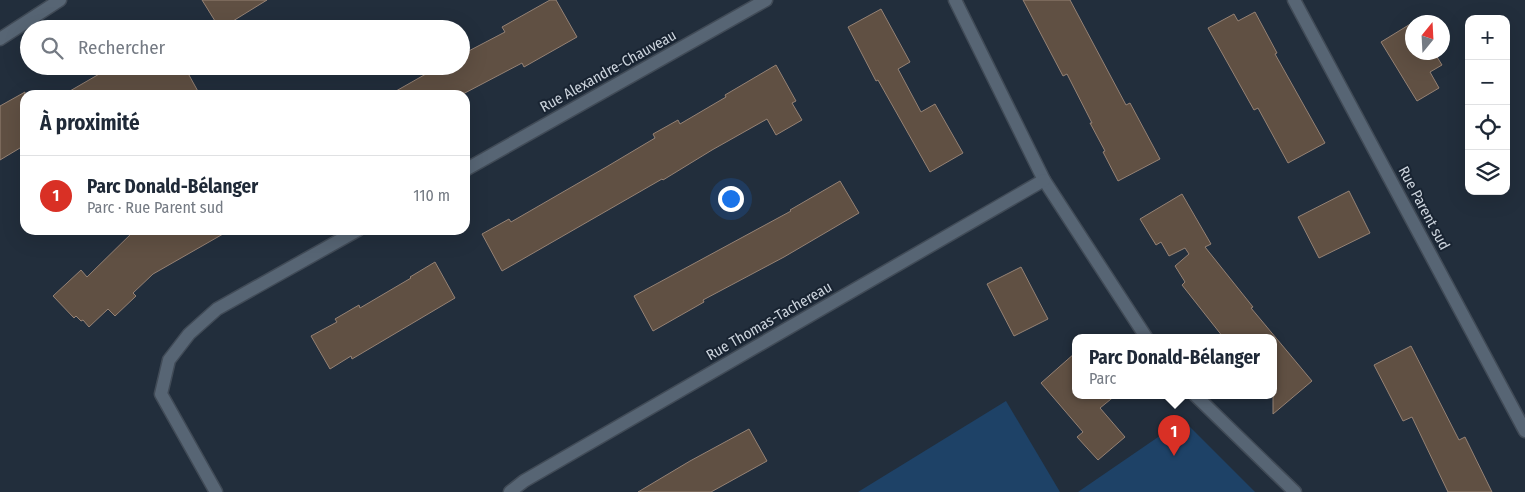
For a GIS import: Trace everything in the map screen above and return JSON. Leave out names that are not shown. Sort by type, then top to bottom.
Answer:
[{"type":"street","points":[[29,20],[60,0]]},
{"type":"street","name":"Rue Alexandre-Chauveau","points":[[470,167],[766,0]]},
{"type":"street","points":[[955,0],[1044,180],[1144,334]]},
{"type":"street","name":"Rue Parent sud","points":[[1294,0],[1525,431]]},
{"type":"street","points":[[0,39],[20,26]]},
{"type":"street","name":"Rue Thomas-Tachereau","points":[[510,492],[532,476],[1044,180]]},
{"type":"street","points":[[216,492],[161,394],[168,360],[189,334],[217,309],[349,235]]},
{"type":"street","points":[[1199,399],[1295,492]]},
{"type":"shaded area","points":[[1006,401],[1060,492],[858,492]]},
{"type":"shaded area","points":[[1183,420],[1255,492],[1078,492]]},
{"type":"building","points":[[202,0],[267,0],[235,20],[214,20]]},
{"type":"building","points":[[550,0],[556,0],[577,37],[524,67],[522,63],[470,90],[398,90],[424,75],[470,75],[470,50],[505,32],[502,27]]},
{"type":"building","points":[[1023,0],[1070,0],[1126,105],[1130,103],[1160,159],[1118,181],[1067,74],[1063,76]]},
{"type":"building","points":[[881,9],[910,62],[898,69],[921,112],[935,104],[963,153],[930,172],[878,80],[876,81],[848,27]]},
{"type":"building","points":[[1255,12],[1277,53],[1275,54],[1325,143],[1288,163],[1258,108],[1254,110],[1208,28],[1234,14],[1238,21]]},
{"type":"building","points":[[1405,27],[1405,60],[1439,60],[1442,65],[1430,72],[1439,88],[1417,101],[1381,42]]},
{"type":"building","points":[[776,65],[796,101],[792,103],[802,120],[776,135],[767,119],[502,271],[482,234],[509,219],[511,222],[655,138],[653,134],[678,120],[680,124]]},
{"type":"building","points":[[98,75],[189,75],[197,90],[72,90]]},
{"type":"building","points":[[20,95],[20,148],[0,160],[0,106]]},
{"type":"building","points":[[840,181],[859,213],[784,257],[703,300],[704,302],[653,331],[634,296],[791,211]]},
{"type":"building","points":[[1349,191],[1370,233],[1319,258],[1298,217]]},
{"type":"building","points":[[1182,194],[1211,244],[1205,247],[1273,334],[1221,334],[1182,285],[1185,282],[1175,266],[1189,254],[1185,248],[1169,256],[1161,242],[1156,245],[1140,219]]},
{"type":"building","points":[[130,235],[221,235],[153,274],[133,293],[136,296],[115,316],[108,309],[89,327],[83,320],[81,321],[76,316],[74,318],[53,296],[81,270],[87,277]]},
{"type":"building","points":[[435,262],[455,298],[352,359],[351,356],[330,369],[311,336],[337,322],[335,319],[359,305],[360,308]]},
{"type":"building","points":[[1021,267],[1048,319],[1014,336],[987,284]]},
{"type":"building","points":[[1277,339],[1312,381],[1273,414],[1273,399],[1277,399]]},
{"type":"building","points":[[1411,346],[1459,440],[1465,437],[1492,492],[1448,492],[1412,417],[1403,421],[1374,365]]},
{"type":"building","points":[[1072,356],[1072,399],[1111,399],[1100,408],[1125,437],[1098,460],[1077,437],[1083,432],[1041,383]]},
{"type":"building","points":[[749,429],[767,461],[711,492],[638,492],[690,461]]},
{"type":"place","name":"Parc Donald-Bélanger","points":[[1174,456]]}]
